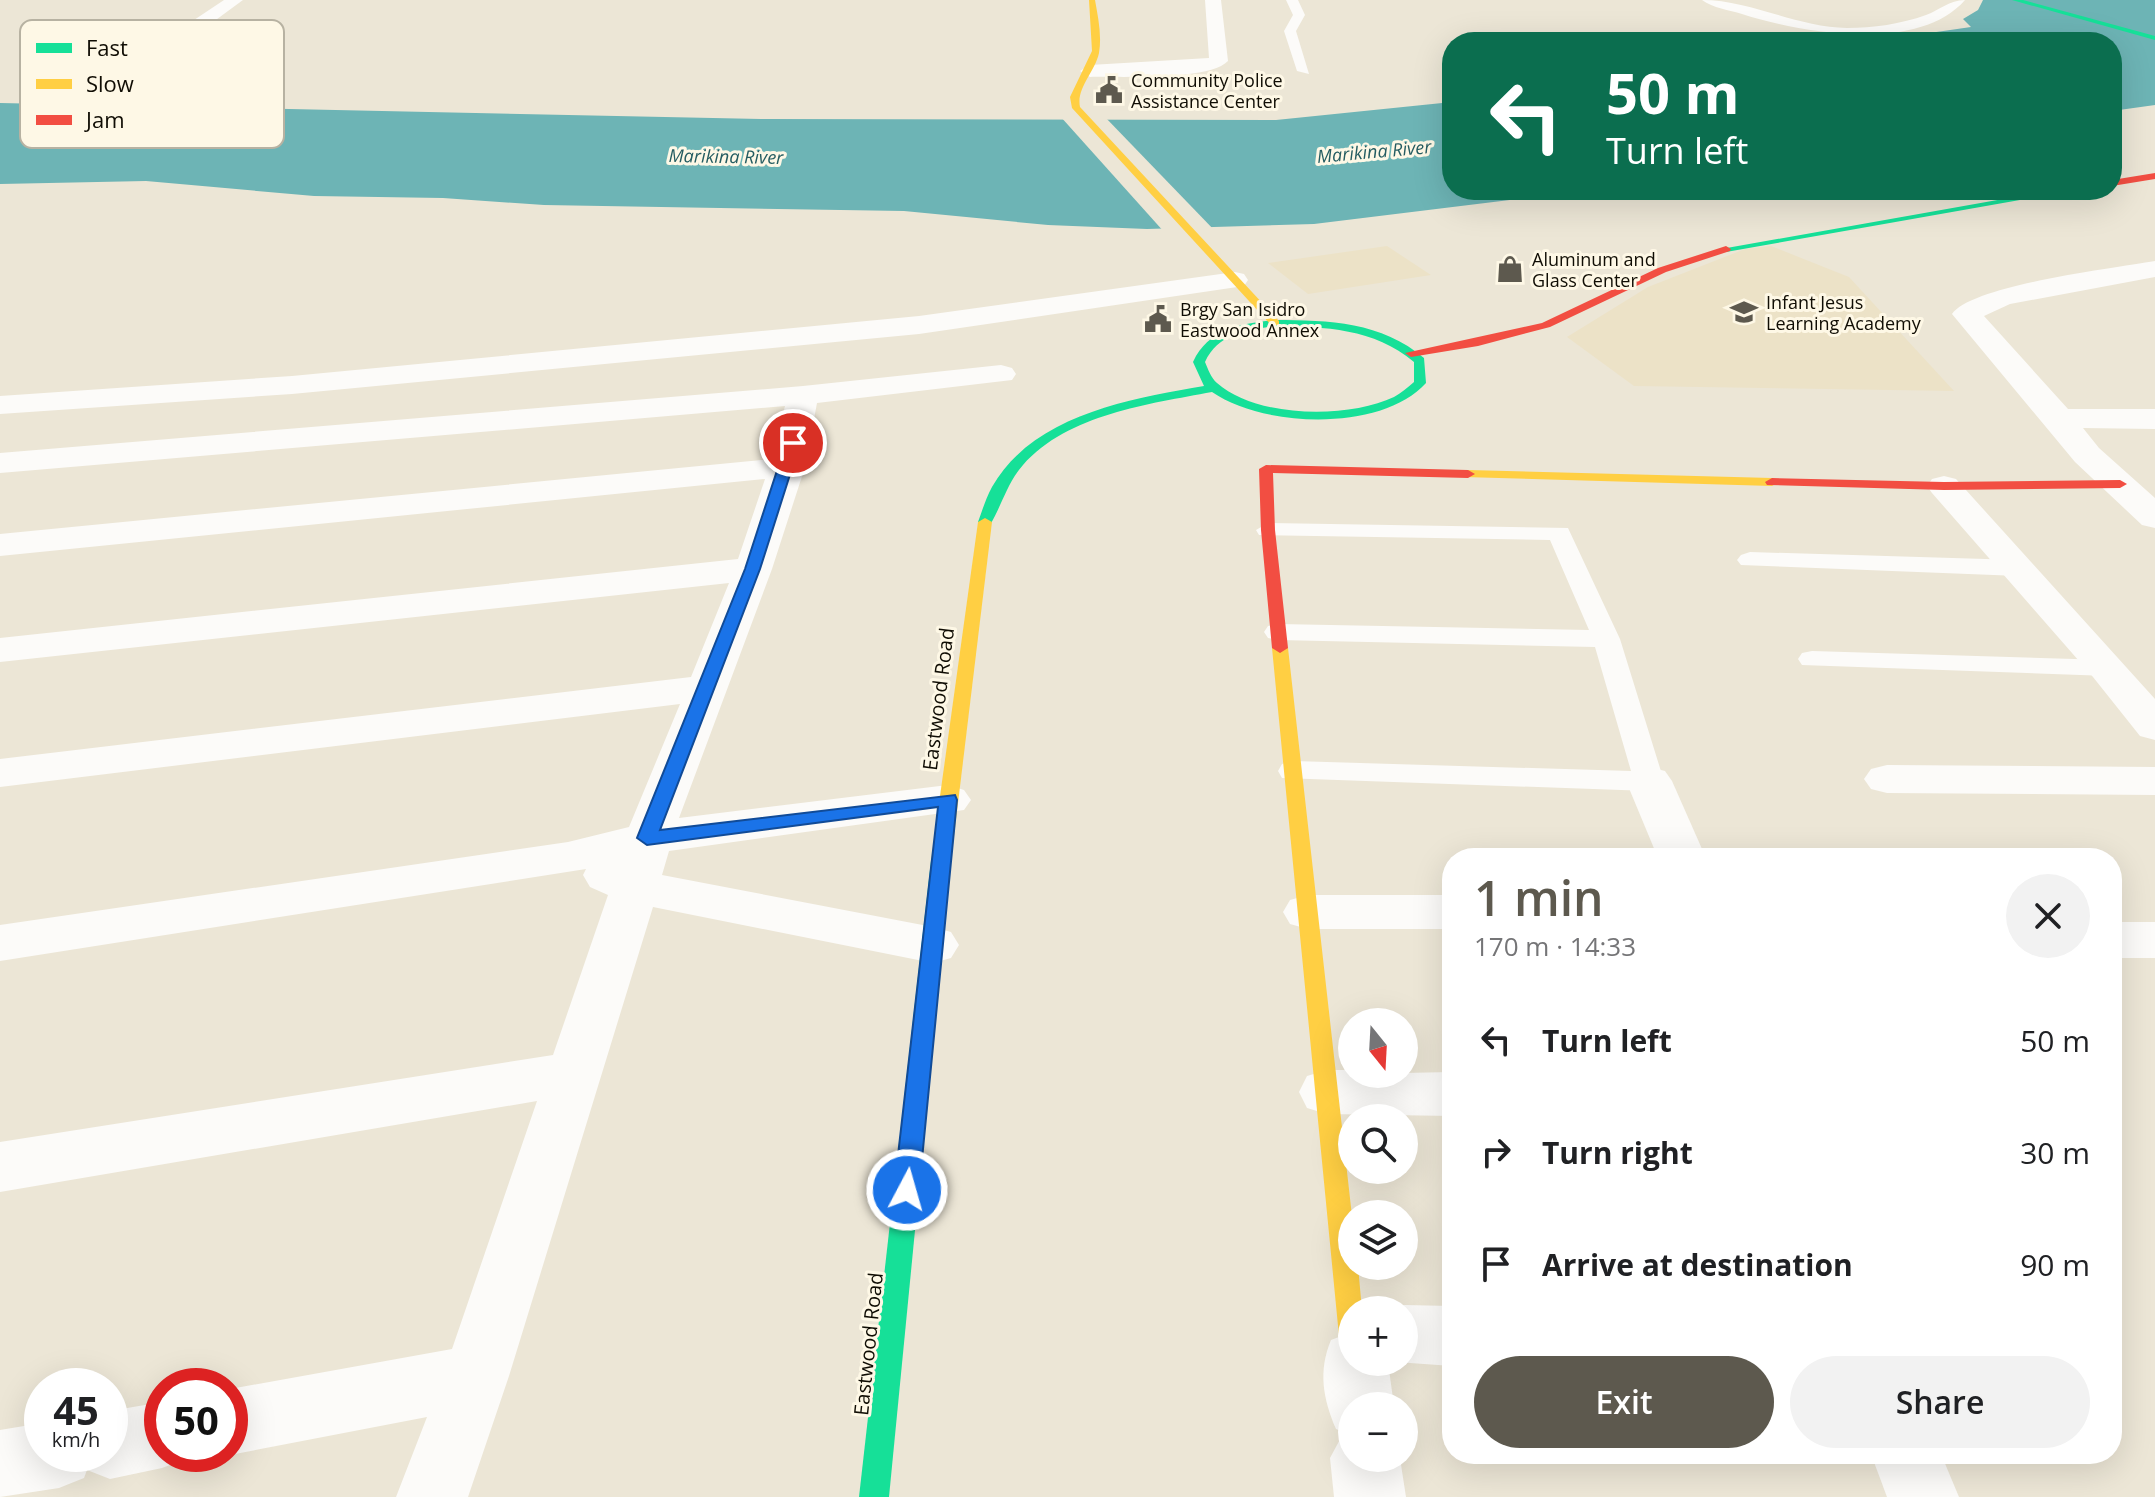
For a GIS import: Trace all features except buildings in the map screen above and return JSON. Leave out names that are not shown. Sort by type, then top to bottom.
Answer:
[{"type":"main road","points":[[1092,0],[1098,50],[1090,71],[1074,97],[1080,114],[1275,323]]},
{"type":"main road","points":[[2015,0],[2155,38]]},
{"type":"main road","points":[[2122,181],[2155,176]]},
{"type":"main road","points":[[1411,353],[1478,342],[1546,325],[1662,270],[1724,249],[2012,200]]},
{"type":"main road","points":[[1275,323],[1353,328],[1376,334],[1411,353],[1420,364],[1422,376],[1417,388],[1394,402],[1359,412],[1330,415],[1270,409],[1213,388],[1198,368],[1200,355],[1209,343],[1226,334],[1275,323]]},
{"type":"main road","name":"Eastwood Road","points":[[874,1497],[948,800],[978,553],[987,513],[997,487],[1015,465],[1043,441],[1075,422],[1108,409],[1213,388]]},
{"type":"main road","points":[[1348,1296],[1278,632],[1268,530],[1266,469],[2136,491]]},
{"type":"street","points":[[206,20],[235,0]]},
{"type":"street","points":[[1090,71],[1200,67],[1219,61],[1213,0]]},
{"type":"street","points":[[2155,269],[2002,297],[1966,314],[2059,418],[2087,455],[2136,491],[2155,517]]},
{"type":"street","points":[[0,405],[292,385],[919,325],[1235,280]]},
{"type":"street","points":[[0,463],[803,395],[1001,374]]},
{"type":"street","points":[[432,1497],[476,1376],[575,1073],[635,887],[647,838],[753,569],[788,467],[803,395]]},
{"type":"street","points":[[2059,418],[2155,419]]},
{"type":"street","points":[[0,545],[788,467]]},
{"type":"street","points":[[1944,486],[2108,668],[2155,727]]},
{"type":"street","points":[[0,650],[753,569]]},
{"type":"street","points":[[0,773],[707,688]]},
{"type":"street","points":[[1887,779],[2155,781]]},
{"type":"street","points":[[1649,781],[1678,848]]},
{"type":"street","points":[[0,943],[568,858],[647,838],[948,800]]},
{"type":"street","points":[[568,858],[635,887],[933,945]]},
{"type":"street","points":[[1308,912],[1442,912]]},
{"type":"street","points":[[2122,940],[2155,940]]},
{"type":"street","points":[[0,1167],[575,1073]]},
{"type":"street","points":[[1327,1092],[1442,1094]]},
{"type":"street","points":[[1418,1335],[1442,1336]]},
{"type":"street","points":[[248,1419],[476,1376]]},
{"type":"street","points":[[0,1465],[24,1461]]},
{"type":"street","points":[[1910,1464],[1923,1497]]},
{"type":"street","points":[[1367,1472],[1370,1497]]},
{"type":"lane","points":[[1292,0],[1299,15],[1290,31],[1304,71]]},
{"type":"lane","points":[[1708,0],[1808,30],[1836,32]]},
{"type":"lane","points":[[1872,32],[1947,12],[1959,0]]},
{"type":"lane","points":[[1268,530],[1559,533],[1606,639],[1649,781],[1293,771]]},
{"type":"lane","points":[[1750,560],[2019,568]]},
{"type":"lane","points":[[1278,632],[1606,639]]},
{"type":"lane","points":[[1812,659],[2108,668]]},
{"type":"shaded area","points":[[1387,246],[1431,275],[1308,294],[1268,263]]},
{"type":"shaded area","name":"Infant Jesus Learning Academy","points":[[1771,246],[1849,277],[1954,391],[1634,386],[1567,337],[1648,287],[1745,249]]},
{"type":"water","points":[[1983,0],[2155,0],[2155,105],[2122,110],[2122,32],[1936,32],[1971,27],[1963,19],[1978,10]]},
{"type":"water","name":"Marikina River","points":[[0,103],[20,103],[20,148],[284,148],[284,109],[761,119],[1276,120],[1442,103],[1442,200],[1510,200],[1314,224],[1147,229],[1048,225],[904,211],[544,205],[443,198],[314,196],[146,181],[0,184]]},
{"type":"pier","points":[[1060,116],[1104,116],[1217,233],[1165,233]]},
{"type":"traffic: fast","points":[[2015,0],[2155,38]]},
{"type":"traffic: fast","points":[[1726,249],[2013,200]]},
{"type":"traffic: fast","points":[[1275,323],[1333,325],[1389,339],[1420,361],[1420,383],[1401,399],[1372,409],[1336,414],[1299,414],[1262,409],[1231,399],[1209,383],[1199,362],[1211,343],[1230,332],[1275,323]]},
{"type":"traffic: fast","points":[[985,522],[999,488],[1019,461],[1045,439],[1109,411],[1213,388]]},
{"type":"traffic: fast","points":[[874,1497],[941,861]]},
{"type":"traffic: slow","points":[[1092,0],[1095,51],[1074,97],[1076,108],[1275,323]]},
{"type":"traffic: slow","points":[[1468,474],[1772,482]]},
{"type":"traffic: slow","points":[[941,861],[985,522]]},
{"type":"traffic: slow","points":[[1280,648],[1348,1296]]},
{"type":"traffic: jam","points":[[2122,181],[2155,176]]},
{"type":"traffic: jam","points":[[1411,353],[1478,342],[1546,325],[1662,270],[1726,249]]},
{"type":"traffic: jam","points":[[1280,648],[1268,530],[1266,469],[1468,474]]},
{"type":"traffic: jam","points":[[1772,482],[1944,486],[2120,484]]},
{"type":"place","name":"Community Police Assistance Center","points":[[1109,90]]},
{"type":"place","name":"Aluminum and Glass Center","points":[[1510,269]]},
{"type":"place","name":"Infant Jesus Learning Academy","points":[[1744,312]]},
{"type":"place","name":"Brgy San Isidro Eastwood Annex","points":[[1158,319]]},
{"type":"route","points":[[793,443],[788,467],[753,569],[647,838],[948,800],[907,1190]]}]
